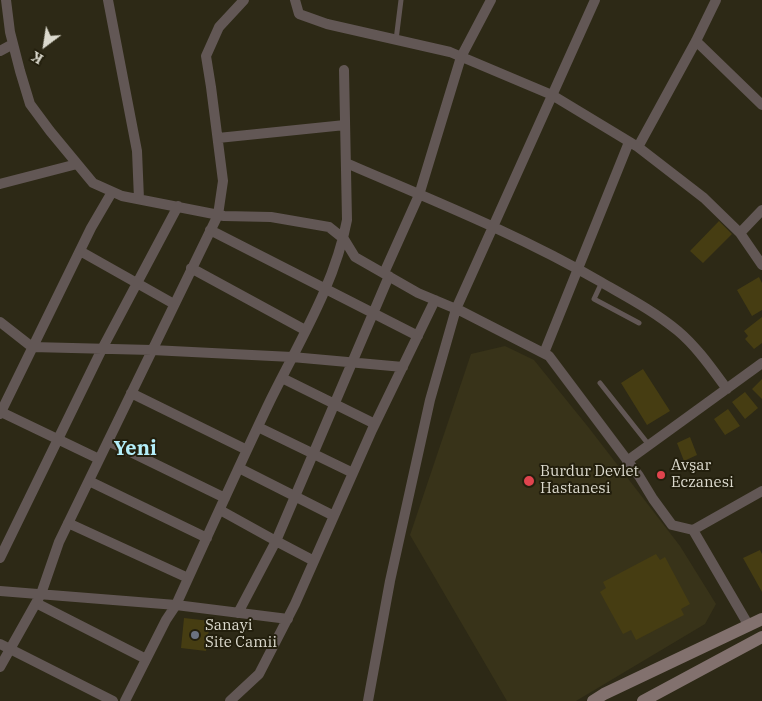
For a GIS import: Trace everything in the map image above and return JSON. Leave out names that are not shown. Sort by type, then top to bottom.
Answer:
[{"type":"main road","points":[[593,701],[762,619]]},
{"type":"main road","points":[[643,701],[762,637]]},
{"type":"street","points":[[6,0],[13,44],[30,104],[93,183],[122,196],[218,215],[271,217],[329,227],[344,238],[355,257],[418,292],[544,353],[549,356],[639,476],[672,525],[693,530],[762,491]]},
{"type":"street","points":[[108,0],[137,151],[139,199]]},
{"type":"street","points":[[0,667],[38,599],[59,542],[218,215],[223,181],[206,56],[219,27],[244,0]]},
{"type":"street","points":[[295,0],[299,14],[327,24],[450,52],[552,95],[633,144],[704,198],[740,233],[762,265]]},
{"type":"street","points":[[238,612],[276,541],[373,313],[386,274],[420,195],[461,57],[491,0]]},
{"type":"street","points":[[368,701],[390,581],[430,400],[456,309],[595,0]]},
{"type":"street","points":[[544,353],[578,268],[633,144],[696,41],[716,0]]},
{"type":"street","points":[[696,41],[762,105]]},
{"type":"street","points":[[0,51],[13,44]]},
{"type":"street","points":[[125,701],[176,604],[247,450],[326,288],[344,238],[347,220],[344,70]]},
{"type":"street","points":[[218,138],[345,125]]},
{"type":"street","points":[[346,163],[493,227],[578,268],[649,309],[692,344],[727,388]]},
{"type":"street","points":[[0,184],[77,164]]},
{"type":"street","points":[[99,459],[1,413],[91,228],[112,192]]},
{"type":"street","points":[[0,558],[102,349],[178,206]]},
{"type":"street","points":[[740,233],[762,210]]},
{"type":"street","points":[[210,230],[418,336]]},
{"type":"street","points":[[80,251],[174,304]]},
{"type":"street","points":[[192,268],[305,330]]},
{"type":"street","points":[[230,701],[260,674],[288,619],[375,424],[435,300]]},
{"type":"street","points":[[0,322],[32,348],[152,350],[292,357],[403,367]]},
{"type":"street","points":[[627,460],[762,363]]},
{"type":"street","points":[[282,378],[375,424]]},
{"type":"street","points":[[131,393],[247,450]]},
{"type":"street","points":[[258,427],[353,473]]},
{"type":"street","points":[[108,441],[225,498]]},
{"type":"street","points":[[239,468],[334,516]]},
{"type":"street","points":[[89,481],[207,538]]},
{"type":"street","points":[[220,510],[314,561]]},
{"type":"street","points":[[68,523],[188,578]]},
{"type":"street","points":[[693,530],[749,626]]},
{"type":"street","points":[[0,591],[38,599],[176,604],[288,619]]},
{"type":"street","points":[[38,599],[146,659]]},
{"type":"street","points":[[0,644],[113,701]]},
{"type":"lane","points":[[396,40],[401,0]]},
{"type":"lane","points":[[602,282],[594,299],[639,323]]},
{"type":"lane","points":[[600,383],[649,445]]},
{"type":"shaded area","name":"Burdur Devlet Hastanesi","points":[[505,346],[534,360],[680,546],[716,604],[705,624],[576,701],[507,701],[410,535],[471,354]]},
{"type":"building","points":[[719,221],[732,234],[703,263],[690,251]]},
{"type":"building","points":[[759,277],[762,283],[762,310],[752,316],[737,290]]},
{"type":"building","points":[[762,317],[762,343],[754,349],[745,339],[748,336],[744,331]]},
{"type":"building","points":[[643,369],[670,411],[647,425],[621,383]]},
{"type":"building","points":[[762,379],[762,399],[752,389]]},
{"type":"building","points":[[745,392],[758,408],[745,419],[732,402]]},
{"type":"building","points":[[728,409],[740,426],[725,435],[714,419]]},
{"type":"building","points":[[690,437],[697,455],[684,461],[677,443]]},
{"type":"building","points":[[760,550],[762,554],[762,592],[743,558]]},
{"type":"building","points":[[656,554],[660,560],[665,557],[690,604],[681,609],[684,615],[636,640],[631,630],[623,634],[600,592],[606,588],[603,582]]},
{"type":"building","name":"Sanayi Site Camii","points":[[184,618],[210,621],[206,651],[181,648]]},
{"type":"place","name":"Avşar Eczanesi","points":[[661,475]]},
{"type":"place","name":"Burdur Devlet Hastanesi","points":[[529,481]]},
{"type":"place","name":"Sanayi Site Camii","points":[[195,635]]},
{"type":"district","name":"Yeni","points":[[135,449]]}]
